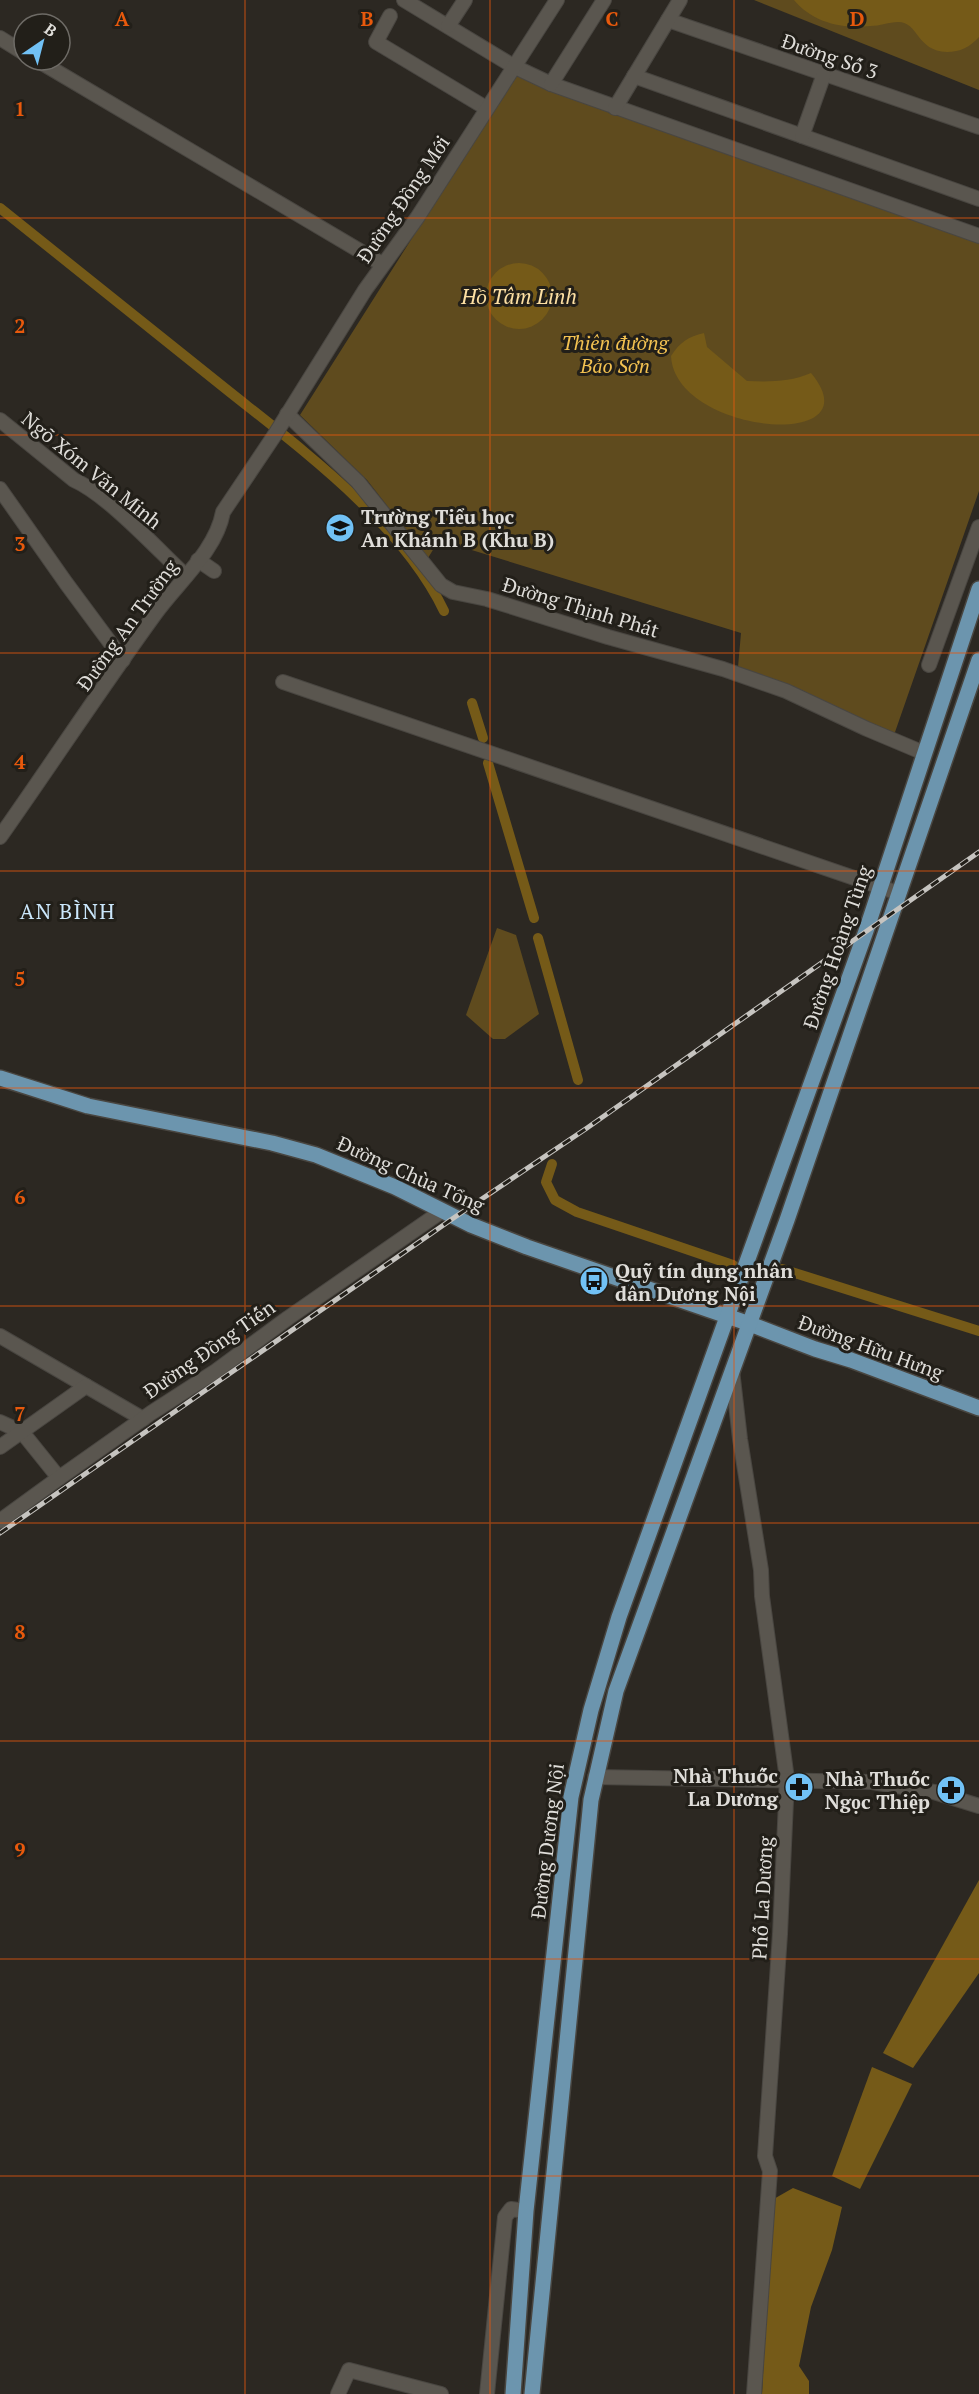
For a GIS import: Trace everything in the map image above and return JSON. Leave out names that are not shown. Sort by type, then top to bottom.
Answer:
[{"type":"main road","name":"Đường Hoàng Tùng","points":[[727,1316],[858,953],[979,589]]},
{"type":"main road","name":"Đường Hoàng Tùng","points":[[750,1324],[979,660]]},
{"type":"main road","points":[[952,670],[974,676]]},
{"type":"main road","name":"Đường Chùa Tổng","points":[[0,1078],[88,1106],[272,1143],[316,1155],[395,1187],[471,1225],[527,1247],[750,1324]]},
{"type":"main road","name":"Đường Dương Nội","points":[[513,2394],[526,2211],[575,1776],[591,1710],[619,1617],[727,1316]]},
{"type":"main road","name":"Đường Dương Nội","points":[[532,2394],[595,1777],[616,1691],[750,1324]]},
{"type":"main road","name":"Đường Hữu Hưng","points":[[750,1324],[979,1408]]},
{"type":"main road","points":[[575,1776],[595,1777]]},
{"type":"street","points":[[404,0],[513,66],[551,84],[979,236]]},
{"type":"street","points":[[448,26],[465,0]]},
{"type":"street","name":"Đường Đồng Mới","points":[[282,423],[382,264],[417,218],[557,0]]},
{"type":"street","points":[[551,84],[604,0]]},
{"type":"street","points":[[615,108],[680,0]]},
{"type":"street","points":[[390,16],[375,42],[486,108]]},
{"type":"street","name":"Đường Số 3","points":[[669,20],[979,127]]},
{"type":"street","points":[[57,72],[382,264]]},
{"type":"street","points":[[802,136],[824,74]]},
{"type":"street","points":[[634,76],[979,199]]},
{"type":"street","name":"Ngõ Xóm Văn Minh","points":[[0,420],[74,480],[84,484],[110,505],[186,576]]},
{"type":"street","name":"Đường Thịnh Phát","points":[[282,423],[358,482],[411,559],[441,585],[453,592],[487,599],[608,637],[723,669],[786,691],[924,753]]},
{"type":"street","name":"Đường An Trường","points":[[0,837],[155,614],[198,560],[220,527],[223,512],[282,423]]},
{"type":"street","points":[[0,489],[123,660]]},
{"type":"street","points":[[929,665],[979,527]]},
{"type":"street","points":[[198,560],[214,571]]},
{"type":"street","points":[[283,682],[898,892]]},
{"type":"street","name":"Đường Đồng Tiến","points":[[0,1521],[442,1211]]},
{"type":"street","points":[[0,1336],[143,1419]]},
{"type":"street","name":"Phố La Dương","points":[[732,1370],[740,1439],[761,1570],[762,1596],[787,1779],[780,1934],[765,2156],[770,2171],[754,2394]]},
{"type":"street","points":[[0,1447],[86,1386]]},
{"type":"street","points":[[0,1422],[22,1432],[59,1478]]},
{"type":"street","points":[[595,1777],[787,1779],[891,1785],[934,1792],[979,1806]]},
{"type":"street","points":[[487,2394],[506,2217],[511,2209],[526,2211]]},
{"type":"street","points":[[338,2394],[349,2370],[441,2394]]},
{"type":"green space","points":[[754,0],[979,0],[979,90]]},
{"type":"green space","name":"Thiên đường Bảo Sơn","points":[[516,74],[979,240],[979,491],[894,735],[738,667],[741,633],[439,540],[428,558],[367,480],[300,415]]},
{"type":"green space","points":[[497,928],[516,935],[539,1014],[505,1039],[493,1039],[466,1015]]},
{"type":"water","points":[[794,0],[979,0],[979,37],[960,50],[947,52],[937,50],[923,42],[905,23],[895,22],[860,27],[829,23],[810,14]]},
{"type":"water","name":"Hồ Tâm Linh","points":[[519,263],[532,266],[542,273],[549,283],[552,296],[549,309],[542,319],[532,326],[519,329],[506,326],[496,319],[489,309],[486,296],[489,283],[496,273],[506,266]]},
{"type":"water","points":[[704,333],[707,347],[747,381],[779,381],[811,373],[824,398],[818,415],[797,423],[767,424],[734,417],[704,403],[681,383],[671,356],[685,341]]},
{"type":"water","points":[[979,1880],[979,1973],[913,2068],[883,2053]]},
{"type":"water","points":[[872,2067],[912,2084],[860,2189],[832,2176]]},
{"type":"water","points":[[793,2188],[842,2207],[832,2250],[811,2307],[799,2366],[809,2381],[809,2394],[762,2394],[772,2200]]},
{"type":"waterway","points":[[0,208],[343,485],[401,545],[425,577],[444,611]]},
{"type":"waterway","points":[[472,703],[483,738]]},
{"type":"waterway","points":[[488,763],[534,918]]},
{"type":"waterway","points":[[538,938],[578,1080]]},
{"type":"waterway","points":[[552,1164],[546,1182],[555,1200],[577,1212],[733,1265]]},
{"type":"waterway","points":[[782,1269],[979,1331]]},
{"type":"railway","points":[[0,1533],[587,1128],[979,852]]},
{"type":"place","name":"Trường Tiểu học An Khánh B (Khu B)","points":[[340,528]]},
{"type":"place","name":"Quỹ tín dụng nhân dân Dương Nội","points":[[594,1281]]},
{"type":"place","name":"Nhà Thuốc La Dương","points":[[799,1787]]},
{"type":"place","name":"Nhà Thuốc Ngọc Thiệp","points":[[951,1790]]},
{"type":"district","name":"AN BÌNH","points":[[68,911]]}]
